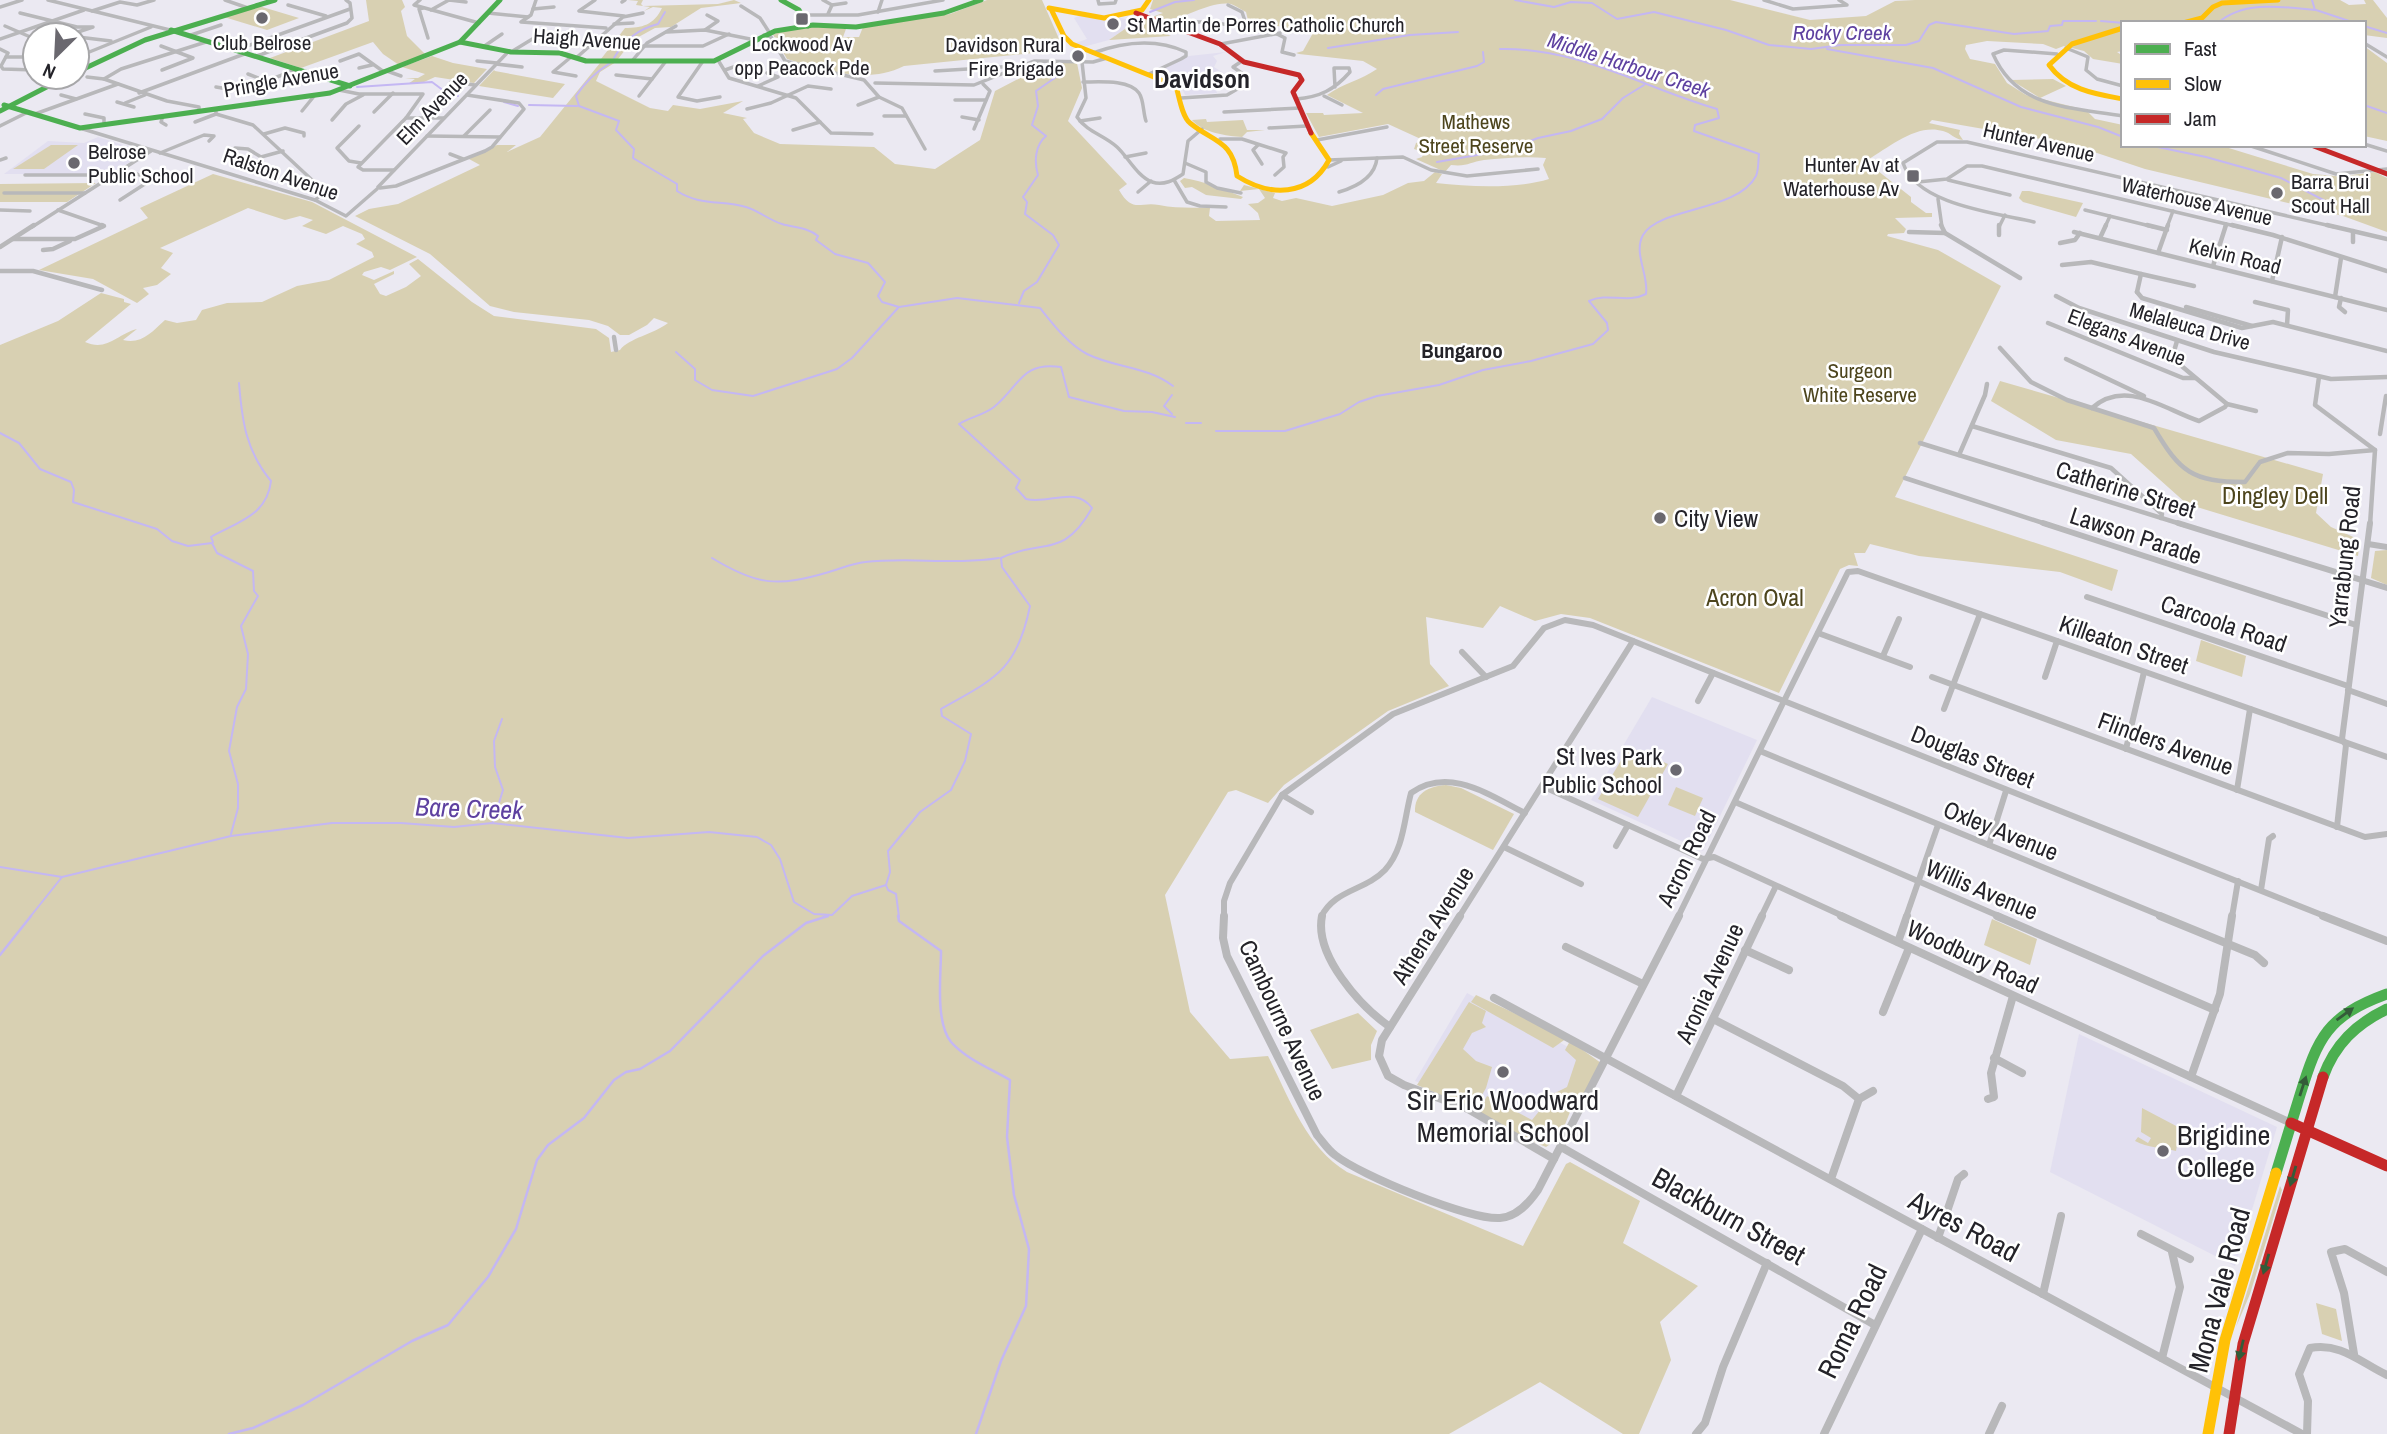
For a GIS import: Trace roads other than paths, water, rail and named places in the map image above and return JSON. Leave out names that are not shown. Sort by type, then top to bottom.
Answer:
[{"type":"main road","points":[[246,8],[270,0]]},
{"type":"main road","points":[[91,64],[172,30],[275,0]]},
{"type":"main road","name":"Pringle Avenue","points":[[82,128],[165,120],[199,111],[216,111],[288,96],[315,95],[339,90],[446,52],[460,42],[500,0]]},
{"type":"main road","points":[[781,0],[802,15],[808,26]]},
{"type":"main road","points":[[716,61],[766,33],[808,26],[856,27],[944,13],[981,0]]},
{"type":"main road","points":[[1051,6],[1099,17],[1136,13],[1147,6],[1149,0]]},
{"type":"main road","points":[[2190,21],[2204,17],[2218,5],[2281,0]]},
{"type":"main road","points":[[1051,6],[1068,42],[1173,84],[1181,98],[1188,122],[1220,139],[1237,162],[1238,178],[1265,189],[1285,191],[1303,189],[1320,179],[1329,164],[1307,126],[1298,104],[1293,89],[1302,80],[1297,74],[1242,61],[1222,44],[1136,13]]},
{"type":"main road","points":[[2121,28],[2103,32],[2066,48],[2049,63],[2057,76],[2084,90],[2121,99]]},
{"type":"main road","points":[[172,30],[350,86]]},
{"type":"main road","name":"Haigh Avenue","points":[[460,42],[509,52],[556,53],[586,61],[716,61]]},
{"type":"main road","points":[[3,107],[34,91]]},
{"type":"main road","points":[[3,107],[37,91]]},
{"type":"main road","name":"Ralston Avenue","points":[[3,107],[82,128]]},
{"type":"main road","points":[[2317,147],[2384,171]]},
{"type":"main road","name":"Mona Vale Road","points":[[2208,1434],[2229,1322],[2315,1050],[2326,1031],[2343,1014],[2361,1003],[2387,994]]},
{"type":"main road","name":"Mona Vale Road","points":[[2229,1434],[2243,1344],[2306,1130],[2336,1045],[2361,1021],[2387,1009]]},
{"type":"main road","name":"Woodbury Road","points":[[2291,1123],[2387,1166]]},
{"type":"street","points":[[0,7],[22,0]]},
{"type":"street","points":[[48,0],[172,30]]},
{"type":"street","points":[[62,4],[74,0]]},
{"type":"street","points":[[91,11],[121,2],[137,5],[154,0]]},
{"type":"street","points":[[225,0],[246,8]]},
{"type":"street","points":[[139,93],[347,23],[352,18],[346,0]]},
{"type":"street","points":[[420,0],[414,5],[479,23]]},
{"type":"street","points":[[430,10],[450,0],[466,2]]},
{"type":"street","points":[[536,0],[528,17],[521,22],[606,28]]},
{"type":"street","points":[[595,0],[579,11],[624,16]]},
{"type":"street","points":[[823,0],[832,5],[846,3]]},
{"type":"street","points":[[878,12],[883,0]]},
{"type":"street","points":[[802,15],[878,12],[943,0]]},
{"type":"street","points":[[1098,0],[1099,4],[1107,5],[1115,4],[1116,0]]},
{"type":"street","points":[[1764,0],[1793,9],[1847,5],[1839,0]]},
{"type":"street","points":[[288,5],[328,16]]},
{"type":"street","points":[[828,14],[833,8],[832,5]]},
{"type":"street","points":[[1228,5],[1242,12],[1247,27]]},
{"type":"street","points":[[741,6],[760,19],[785,61],[859,78],[879,97],[899,106],[925,149]]},
{"type":"street","points":[[533,9],[554,7]]},
{"type":"street","points":[[423,8],[419,9],[428,38]]},
{"type":"street","points":[[0,39],[85,9]]},
{"type":"street","points":[[236,50],[350,9]]},
{"type":"street","points":[[576,76],[553,72],[573,57],[587,53],[613,23],[631,12],[643,13]]},
{"type":"street","points":[[20,13],[57,21]]},
{"type":"street","points":[[488,13],[528,17]]},
{"type":"street","points":[[705,30],[718,21],[707,15]]},
{"type":"street","points":[[1174,27],[1198,20],[1234,27],[1268,28],[1280,33],[1286,41],[1282,52],[1294,55]]},
{"type":"street","points":[[544,24],[551,21]]},
{"type":"street","points":[[571,27],[575,23]]},
{"type":"street","points":[[613,23],[633,23]]},
{"type":"street","points":[[191,35],[221,25]]},
{"type":"street","points":[[5,26],[20,33]]},
{"type":"street","points":[[632,61],[643,46],[676,26]]},
{"type":"street","points":[[91,51],[153,27]]},
{"type":"street","points":[[120,30],[133,34]]},
{"type":"street","points":[[667,32],[705,30],[755,40]]},
{"type":"street","points":[[426,33],[432,31]]},
{"type":"street","points":[[1222,44],[1280,33]]},
{"type":"street","points":[[483,47],[502,34]]},
{"type":"street","points":[[643,46],[703,46],[729,34]]},
{"type":"street","points":[[91,38],[114,41]]},
{"type":"street","points":[[509,52],[534,38],[560,39]]},
{"type":"street","points":[[104,79],[115,71],[209,41]]},
{"type":"street","points":[[1093,53],[1111,47],[1168,44],[1186,54],[1181,60],[1149,74]]},
{"type":"street","points":[[2366,44],[2386,57]]},
{"type":"street","points":[[161,46],[194,58],[162,69]]},
{"type":"street","points":[[2066,48],[2088,57],[2086,70],[2092,77],[2121,85]]},
{"type":"street","points":[[0,49],[8,53],[1,66],[3,69],[21,70]]},
{"type":"street","points":[[2057,54],[2004,50],[1993,54],[2007,81],[2027,94],[2051,102],[2121,116]]},
{"type":"street","name":"Elm Avenue","points":[[346,216],[378,188],[509,52]]},
{"type":"street","points":[[340,61],[359,54],[385,72],[401,76]]},
{"type":"street","points":[[6,57],[21,57]]},
{"type":"street","points":[[135,58],[144,62]]},
{"type":"street","points":[[875,83],[964,86],[983,84],[1018,66],[1043,60],[1082,62],[1107,58]]},
{"type":"street","points":[[477,61],[522,67]]},
{"type":"street","points":[[639,96],[666,61]]},
{"type":"street","points":[[703,61],[678,97],[697,101],[720,97]]},
{"type":"street","points":[[716,61],[729,78],[798,99],[835,135],[872,134]]},
{"type":"street","points":[[1181,98],[1233,93],[1248,80],[1233,67],[1242,61]]},
{"type":"street","points":[[1082,62],[1086,98],[1078,113],[1080,121],[1095,136],[1114,144],[1139,173],[1151,181],[1174,180],[1183,174],[1188,141],[1202,130]]},
{"type":"street","points":[[219,64],[226,66]]},
{"type":"street","points":[[724,70],[742,64]]},
{"type":"street","points":[[359,68],[372,65]]},
{"type":"street","points":[[935,71],[1018,66]]},
{"type":"street","points":[[1224,112],[1298,104],[1324,96],[1335,87],[1350,72],[1349,68],[1334,68],[1335,87]]},
{"type":"street","points":[[216,87],[236,92],[298,69]]},
{"type":"street","points":[[757,86],[778,77],[767,73]]},
{"type":"street","points":[[191,74],[198,76]]},
{"type":"street","points":[[248,74],[267,81]]},
{"type":"street","points":[[616,75],[652,79]]},
{"type":"street","points":[[91,77],[120,84],[139,93],[199,107],[199,111]]},
{"type":"street","points":[[451,82],[475,85]]},
{"type":"street","points":[[1083,82],[1108,82],[1135,90],[1139,93],[1146,121]]},
{"type":"street","points":[[0,126],[120,84]]},
{"type":"street","points":[[974,129],[990,88],[983,84]]},
{"type":"street","points":[[747,109],[771,103],[811,85],[831,89]]},
{"type":"street","points":[[339,90],[423,94],[406,118],[358,167],[363,170],[394,170]]},
{"type":"street","points":[[374,111],[393,92]]},
{"type":"street","points":[[332,120],[346,104],[367,93]]},
{"type":"street","points":[[125,103],[145,94]]},
{"type":"street","points":[[61,95],[77,99]]},
{"type":"street","points":[[302,111],[315,95]]},
{"type":"street","points":[[378,188],[397,186],[492,147],[523,111],[522,104],[467,95]]},
{"type":"street","points":[[1324,96],[1342,106]]},
{"type":"street","points":[[858,105],[879,97]]},
{"type":"street","points":[[955,100],[986,100]]},
{"type":"street","points":[[117,102],[134,107]]},
{"type":"street","points":[[464,136],[490,110]]},
{"type":"street","points":[[195,122],[216,111],[250,123],[326,192],[315,200]]},
{"type":"street","points":[[85,114],[104,118],[104,124]]},
{"type":"street","points":[[884,116],[906,116]]},
{"type":"street","points":[[962,117],[979,120]]},
{"type":"street","points":[[406,118],[444,118]]},
{"type":"street","points":[[1080,121],[1100,118]]},
{"type":"street","points":[[793,130],[820,122]]},
{"type":"street","points":[[359,126],[337,148],[349,162],[361,163]]},
{"type":"street","points":[[1269,128],[1307,126]]},
{"type":"street","points":[[1317,141],[1387,127]]},
{"type":"street","name":"Ralston Avenue","points":[[82,128],[315,200],[346,216]]},
{"type":"street","points":[[264,134],[289,128],[304,133],[304,136]]},
{"type":"street","points":[[160,153],[204,135],[214,136],[209,141]]},
{"type":"street","points":[[427,136],[500,137]]},
{"type":"street","points":[[1220,139],[1239,138],[1286,153],[1283,157],[1284,167],[1275,175]]},
{"type":"street","name":"Hunter Avenue","points":[[1918,182],[1902,167],[1905,160],[1931,144],[1959,141],[2387,240]]},
{"type":"street","points":[[1114,144],[1123,142]]},
{"type":"street","points":[[1258,145],[1253,150],[1262,164]]},
{"type":"street","points":[[2366,145],[2387,151]]},
{"type":"street","points":[[2254,147],[2336,174],[2384,171]]},
{"type":"street","points":[[236,148],[248,149],[259,157],[283,151]]},
{"type":"street","points":[[0,247],[151,150]]},
{"type":"street","points":[[1125,157],[1146,153]]},
{"type":"street","points":[[450,154],[463,159]]},
{"type":"street","points":[[1329,164],[1343,160],[1403,157],[1431,170],[1455,175],[1538,169]]},
{"type":"street","points":[[0,160],[6,158]]},
{"type":"street","points":[[1339,192],[1360,186],[1377,163],[1377,158]]},
{"type":"street","points":[[1185,163],[1206,172],[1206,181],[1212,186],[1241,193]]},
{"type":"street","name":"Waterhouse Avenue","points":[[1918,182],[1947,180],[1967,166],[1979,166],[2282,237],[2387,271]]},
{"type":"street","points":[[25,175],[137,174],[151,180],[165,181]]},
{"type":"street","points":[[120,200],[151,180]]},
{"type":"street","points":[[1174,180],[1187,201],[1200,206],[1226,207]]},
{"type":"street","points":[[1947,180],[2010,195]]},
{"type":"street","points":[[1138,192],[1151,181]]},
{"type":"street","points":[[1918,182],[1938,199],[2034,222]]},
{"type":"street","points":[[4,193],[85,193]]},
{"type":"street","points":[[1938,199],[1941,226],[1945,233],[2020,278]]},
{"type":"street","points":[[0,210],[30,211]]},
{"type":"street","points":[[2085,210],[2167,230]]},
{"type":"street","points":[[43,250],[53,249],[104,226],[58,211]]},
{"type":"street","points":[[2158,253],[2173,211]]},
{"type":"street","points":[[1999,235],[1999,226],[2005,215]]},
{"type":"street","points":[[2100,238],[2110,216]]},
{"type":"street","points":[[2213,266],[2226,224]]},
{"type":"street","points":[[2353,231],[2353,242]]},
{"type":"street","points":[[1909,232],[1945,233]]},
{"type":"street","name":"Kelvin Road","points":[[2060,243],[2075,240],[2077,233],[2387,310]]},
{"type":"street","points":[[2272,281],[2282,237]]},
{"type":"street","points":[[13,239],[75,239]]},
{"type":"street","points":[[2341,258],[2338,298],[2339,307],[2345,312]]},
{"type":"street","points":[[2062,265],[2091,262],[2194,286]]},
{"type":"street","points":[[0,271],[33,271],[102,290]]},
{"type":"street","points":[[2141,274],[2137,292],[2142,298],[2247,329],[2263,322],[2387,351]]},
{"type":"street","name":"Melaleuca Drive","points":[[2056,296],[2079,308],[2177,341],[2319,377]]},
{"type":"street","points":[[2255,302],[2288,310],[2287,326]]},
{"type":"street","name":"Elegans Avenue","points":[[2048,323],[2183,378],[2195,378]]},
{"type":"street","points":[[614,337],[616,349]]},
{"type":"street","points":[[2177,341],[2172,358],[2227,404],[2256,411]]},
{"type":"street","points":[[2000,348],[2031,383],[2067,400],[2149,425],[2160,435],[2181,468],[2195,475],[2221,482],[2245,482],[2260,462],[2288,453],[2329,454],[2375,450]]},
{"type":"street","points":[[2066,359],[2084,370],[2199,421],[2227,404]]},
{"type":"street","points":[[2315,405],[2319,377],[2347,380],[2387,377]]},
{"type":"street","points":[[1959,455],[1987,384]]},
{"type":"street","points":[[2380,434],[2385,417],[2386,396]]},
{"type":"street","points":[[2092,408],[2094,404],[2111,397],[2149,398]]},
{"type":"street","points":[[2308,404],[2315,405],[2375,450]]},
{"type":"street","points":[[1972,426],[2111,468],[2154,507],[2161,518]]},
{"type":"street","name":"Catherine Street","points":[[1920,443],[2387,589]]},
{"type":"street","name":"Yarrabung Road","points":[[2337,827],[2348,688],[2368,544],[2375,450]]},
{"type":"street","name":"Lawson Parade","points":[[1905,478],[2356,625]]},
{"type":"street","points":[[2368,544],[2387,547]]},
{"type":"street","name":"Killeaton Street","points":[[1848,572],[1858,571],[2387,757]]},
{"type":"street","name":"Acron Road","points":[[1554,1159],[1708,858],[1848,572]]},
{"type":"street","name":"Carcoola Road","points":[[2087,597],[2387,704]]},
{"type":"street","points":[[1944,709],[1980,614]]},
{"type":"street","points":[[1883,656],[1899,619]]},
{"type":"street","name":"Douglas Street","points":[[1544,628],[1565,620],[1579,621],[1633,641],[2387,941]]},
{"type":"street","name":"Cambourne Avenue","points":[[1544,628],[1521,660],[1513,666],[1393,715],[1282,795],[1230,883],[1224,901],[1223,938],[1227,956],[1317,1135],[1336,1157],[1476,1215],[1499,1218],[1521,1210],[1531,1201],[1554,1159]]},
{"type":"street","points":[[1818,633],[1910,667]]},
{"type":"street","name":"Athena Avenue","points":[[1554,1159],[1468,1109],[1404,1085],[1388,1076],[1379,1056],[1382,1040],[1633,641]]},
{"type":"street","points":[[2045,677],[2057,641]]},
{"type":"street","points":[[1462,652],[1486,677]]},
{"type":"street","points":[[2126,748],[2144,672]]},
{"type":"street","points":[[1698,701],[1713,673]]},
{"type":"street","name":"Flinders Avenue","points":[[1932,677],[2365,837],[2387,834]]},
{"type":"street","points":[[2237,790],[2250,709]]},
{"type":"street","name":"Oxley Avenue","points":[[1760,751],[2255,955],[2264,963]]},
{"type":"street","points":[[1390,1027],[1361,1005],[1329,954],[1318,933],[1320,918],[1326,907],[1388,867],[1406,828],[1411,793],[1428,781],[1444,779],[1463,784],[1525,813]]},
{"type":"street","name":"Woodbury Road","points":[[1542,786],[1703,859],[1714,857],[2291,1123]]},
{"type":"street","points":[[1989,845],[2006,790]]},
{"type":"street","points":[[1282,795],[1311,812]]},
{"type":"street","name":"Willis Avenue","points":[[1735,802],[2215,1010]]},
{"type":"street","points":[[1616,846],[1628,825]]},
{"type":"street","points":[[1898,942],[1938,825]]},
{"type":"street","points":[[2261,890],[2269,839],[2273,836]]},
{"type":"street","points":[[1504,847],[1581,884]]},
{"type":"street","points":[[2191,1077],[2220,994],[2238,881]]},
{"type":"street","name":"Aronia Avenue","points":[[1676,1096],[1776,886]]},
{"type":"street","points":[[1566,947],[1643,984]]},
{"type":"street","points":[[1883,1012],[1909,948]]},
{"type":"street","points":[[1745,950],[1788,970]]},
{"type":"street","points":[[1988,1099],[1994,1097],[1991,1073],[2013,996]]},
{"type":"street","name":"Ayres Road","points":[[1494,998],[2304,1434]]},
{"type":"street","points":[[1713,1019],[1843,1086],[1859,1099]]},
{"type":"street","points":[[1994,1058],[2022,1073]]},
{"type":"street","points":[[1831,1179],[1859,1099],[1873,1091]]},
{"type":"street","name":"Blackburn Street","points":[[1561,1147],[1875,1325]]},
{"type":"street","points":[[1938,1238],[1958,1179],[1964,1174]]},
{"type":"street","points":[[2043,1294],[2061,1216]]},
{"type":"street","name":"Roma Road","points":[[1824,1434],[1922,1229]]},
{"type":"street","points":[[2141,1234],[2190,1259]]},
{"type":"street","points":[[2354,1354],[2344,1293],[2331,1252],[2345,1249],[2387,1272]]},
{"type":"street","points":[[2162,1358],[2171,1330],[2180,1280],[2172,1262],[2172,1252]]},
{"type":"street","points":[[1696,1434],[1704,1423],[1723,1367],[1767,1264]]},
{"type":"street","points":[[2304,1434],[2308,1401],[2299,1374],[2310,1348],[2327,1346],[2354,1354],[2375,1370],[2387,1375]]},
{"type":"street","points":[[1989,1434],[2002,1406]]},
{"type":"waterway","points":[[1150,12],[1175,2],[1194,0]]},
{"type":"waterway","name":"Rocky Creek","points":[[1515,0],[1554,7],[1571,2],[1592,3],[1617,19],[1654,12],[1726,30],[1769,45],[1811,49],[1841,45],[1906,45],[1919,41],[1929,25],[1936,22],[2014,34],[2048,31],[2050,26],[2062,25],[2063,21],[2096,21]]},
{"type":"waterway","name":"Rocky Creek","points":[[2221,21],[2252,8],[2315,10],[2312,0]]},
{"type":"waterway","points":[[2316,10],[2349,21]]},
{"type":"waterway","points":[[614,58],[632,36],[658,24],[665,12]]},
{"type":"waterway","name":"Rocky Creek","points":[[2101,21],[2121,23]]},
{"type":"waterway","points":[[2366,27],[2387,33]]},
{"type":"waterway","points":[[1328,48],[1410,35],[1458,32]]},
{"type":"waterway","name":"Middle Harbour Creek","points":[[1216,431],[1285,431],[1340,414],[1359,402],[1377,396],[1439,385],[1483,370],[1531,361],[1593,344],[1608,330],[1607,323],[1589,301],[1632,298],[1646,294],[1640,257],[1643,235],[1665,219],[1733,196],[1746,188],[1756,176],[1759,154],[1694,131],[1695,125],[1719,118],[1717,109],[1584,62],[1529,50],[1500,49]]},
{"type":"waterway","points":[[1827,49],[1933,68],[2021,107],[2098,127],[2121,136]]},
{"type":"waterway","points":[[1376,95],[1383,89],[1477,66],[1484,62],[1483,52]]},
{"type":"waterway","points":[[610,63],[579,91],[576,96],[579,106],[619,121],[616,130],[634,149],[633,158],[677,184],[677,191],[694,199],[746,207],[777,222],[814,233],[818,236],[816,240],[835,254],[868,263],[885,282],[878,296],[882,302],[899,307],[957,298],[1040,308],[1080,350],[1098,359],[1153,375],[1173,386]]},
{"type":"waterway","points":[[1019,303],[1024,291],[1037,282],[1059,245],[1053,235],[1025,214],[1027,202],[1023,197],[1038,175],[1036,154],[1046,136],[1032,125],[1038,106],[1036,91],[1059,75]]},
{"type":"waterway","points":[[357,87],[432,82],[448,94],[458,96]]},
{"type":"waterway","points":[[1437,162],[1506,150],[1538,138],[1571,131],[1602,119],[1623,98],[1644,85]]},
{"type":"waterway","points":[[504,102],[518,106]]},
{"type":"waterway","points":[[529,105],[577,106]]},
{"type":"waterway","points":[[2366,106],[2387,113]]},
{"type":"waterway","points":[[2158,147],[2281,178],[2333,205]]},
{"type":"waterway","points":[[676,352],[695,369],[695,380],[712,390],[753,396],[837,369],[852,358],[898,308]]},
{"type":"waterway","name":"Middle Harbour Creek","points":[[886,885],[890,872],[888,851],[920,812],[951,790],[965,761],[971,734],[942,716],[941,709],[1000,671],[1010,659],[1025,628],[1030,606],[1002,567],[1001,558],[1061,541],[1071,535],[1092,508],[1078,498],[1026,499],[1016,488],[1020,480],[959,424],[994,407],[1029,371],[1048,366],[1061,367],[1069,397],[1124,411],[1152,412],[1175,417]]},
{"type":"waterway","points":[[213,542],[211,537],[257,510],[264,502],[271,481],[256,458],[247,435],[239,383]]},
{"type":"waterway","points":[[1172,395],[1164,406],[1172,414]]},
{"type":"waterway","name":"Middle Harbour Creek","points":[[1186,423],[1201,423]]},
{"type":"waterway","points":[[0,433],[19,443],[40,469],[71,482],[74,490],[73,502],[157,529],[172,541],[188,546],[212,543],[217,553],[253,571],[254,591],[258,596],[241,626],[248,654],[246,689],[237,707],[229,751],[238,784],[238,808],[231,834]]},
{"type":"waterway","points":[[712,558],[756,579],[782,582],[865,562],[999,558]]},
{"type":"waterway","points":[[493,822],[503,790],[495,767],[494,741],[502,719]]},
{"type":"waterway","name":"Bare Creek","points":[[62,877],[231,836],[332,823],[401,823],[454,827],[492,823],[628,838],[709,832],[757,837],[771,845],[780,859],[794,902],[814,914],[832,915],[852,896],[886,885]]},
{"type":"waterway","name":"Bare Creek","points":[[0,867],[62,877]]},
{"type":"waterway","points":[[30,917],[62,877]]},
{"type":"waterway","name":"Middle Harbour Creek","points":[[886,885],[888,890],[896,894],[899,917]]},
{"type":"waterway","points":[[0,955],[31,916]]},
{"type":"waterway","points":[[229,1434],[253,1428],[303,1405],[412,1341],[448,1325],[488,1277],[516,1229],[537,1160],[548,1145],[584,1118],[614,1080],[626,1072],[640,1069],[670,1051],[763,956],[806,923],[828,916],[823,917]]},
{"type":"waterway","name":"Middle Harbour Creek","points":[[898,916],[899,921],[941,951],[941,1011],[951,1042],[971,1059],[1010,1080],[1007,1137],[1014,1195],[1029,1249],[1026,1306],[1001,1361],[976,1434]]},
{"type":"place","name":"Club Belrose","points":[[262,18]]},
{"type":"place","name":"Lockwood Av opp Peacock Pde","points":[[802,19]]},
{"type":"place","name":"St Martin de Porres Catholic Church","points":[[1113,24]]},
{"type":"place","name":"Davidson Rural Fire Brigade","points":[[1078,56]]},
{"type":"place","name":"Belrose Public School","points":[[74,163]]},
{"type":"place","name":"Hunter Av at Waterhouse Av","points":[[1913,176]]},
{"type":"place","name":"Barra Brui Scout Hall","points":[[2277,193]]},
{"type":"place","name":"City View","points":[[1660,518]]},
{"type":"place","name":"St Ives Park Public School","points":[[1676,770]]},
{"type":"place","name":"Sir Eric Woodward Memorial School","points":[[1503,1072]]},
{"type":"place","name":"Brigidine College","points":[[2163,1151]]},
{"type":"district","name":"Davidson","points":[[1202,78]]},
{"type":"district","name":"Bungaroo","points":[[1462,350]]},
{"type":"park label","name":"Mathews Street Reserve","points":[[1476,133]]},
{"type":"park label","name":"Surgeon White Reserve","points":[[1860,382]]},
{"type":"park label","name":"Dingley Dell","points":[[2275,495]]},
{"type":"park label","name":"Acron Oval","points":[[1755,597]]}]
